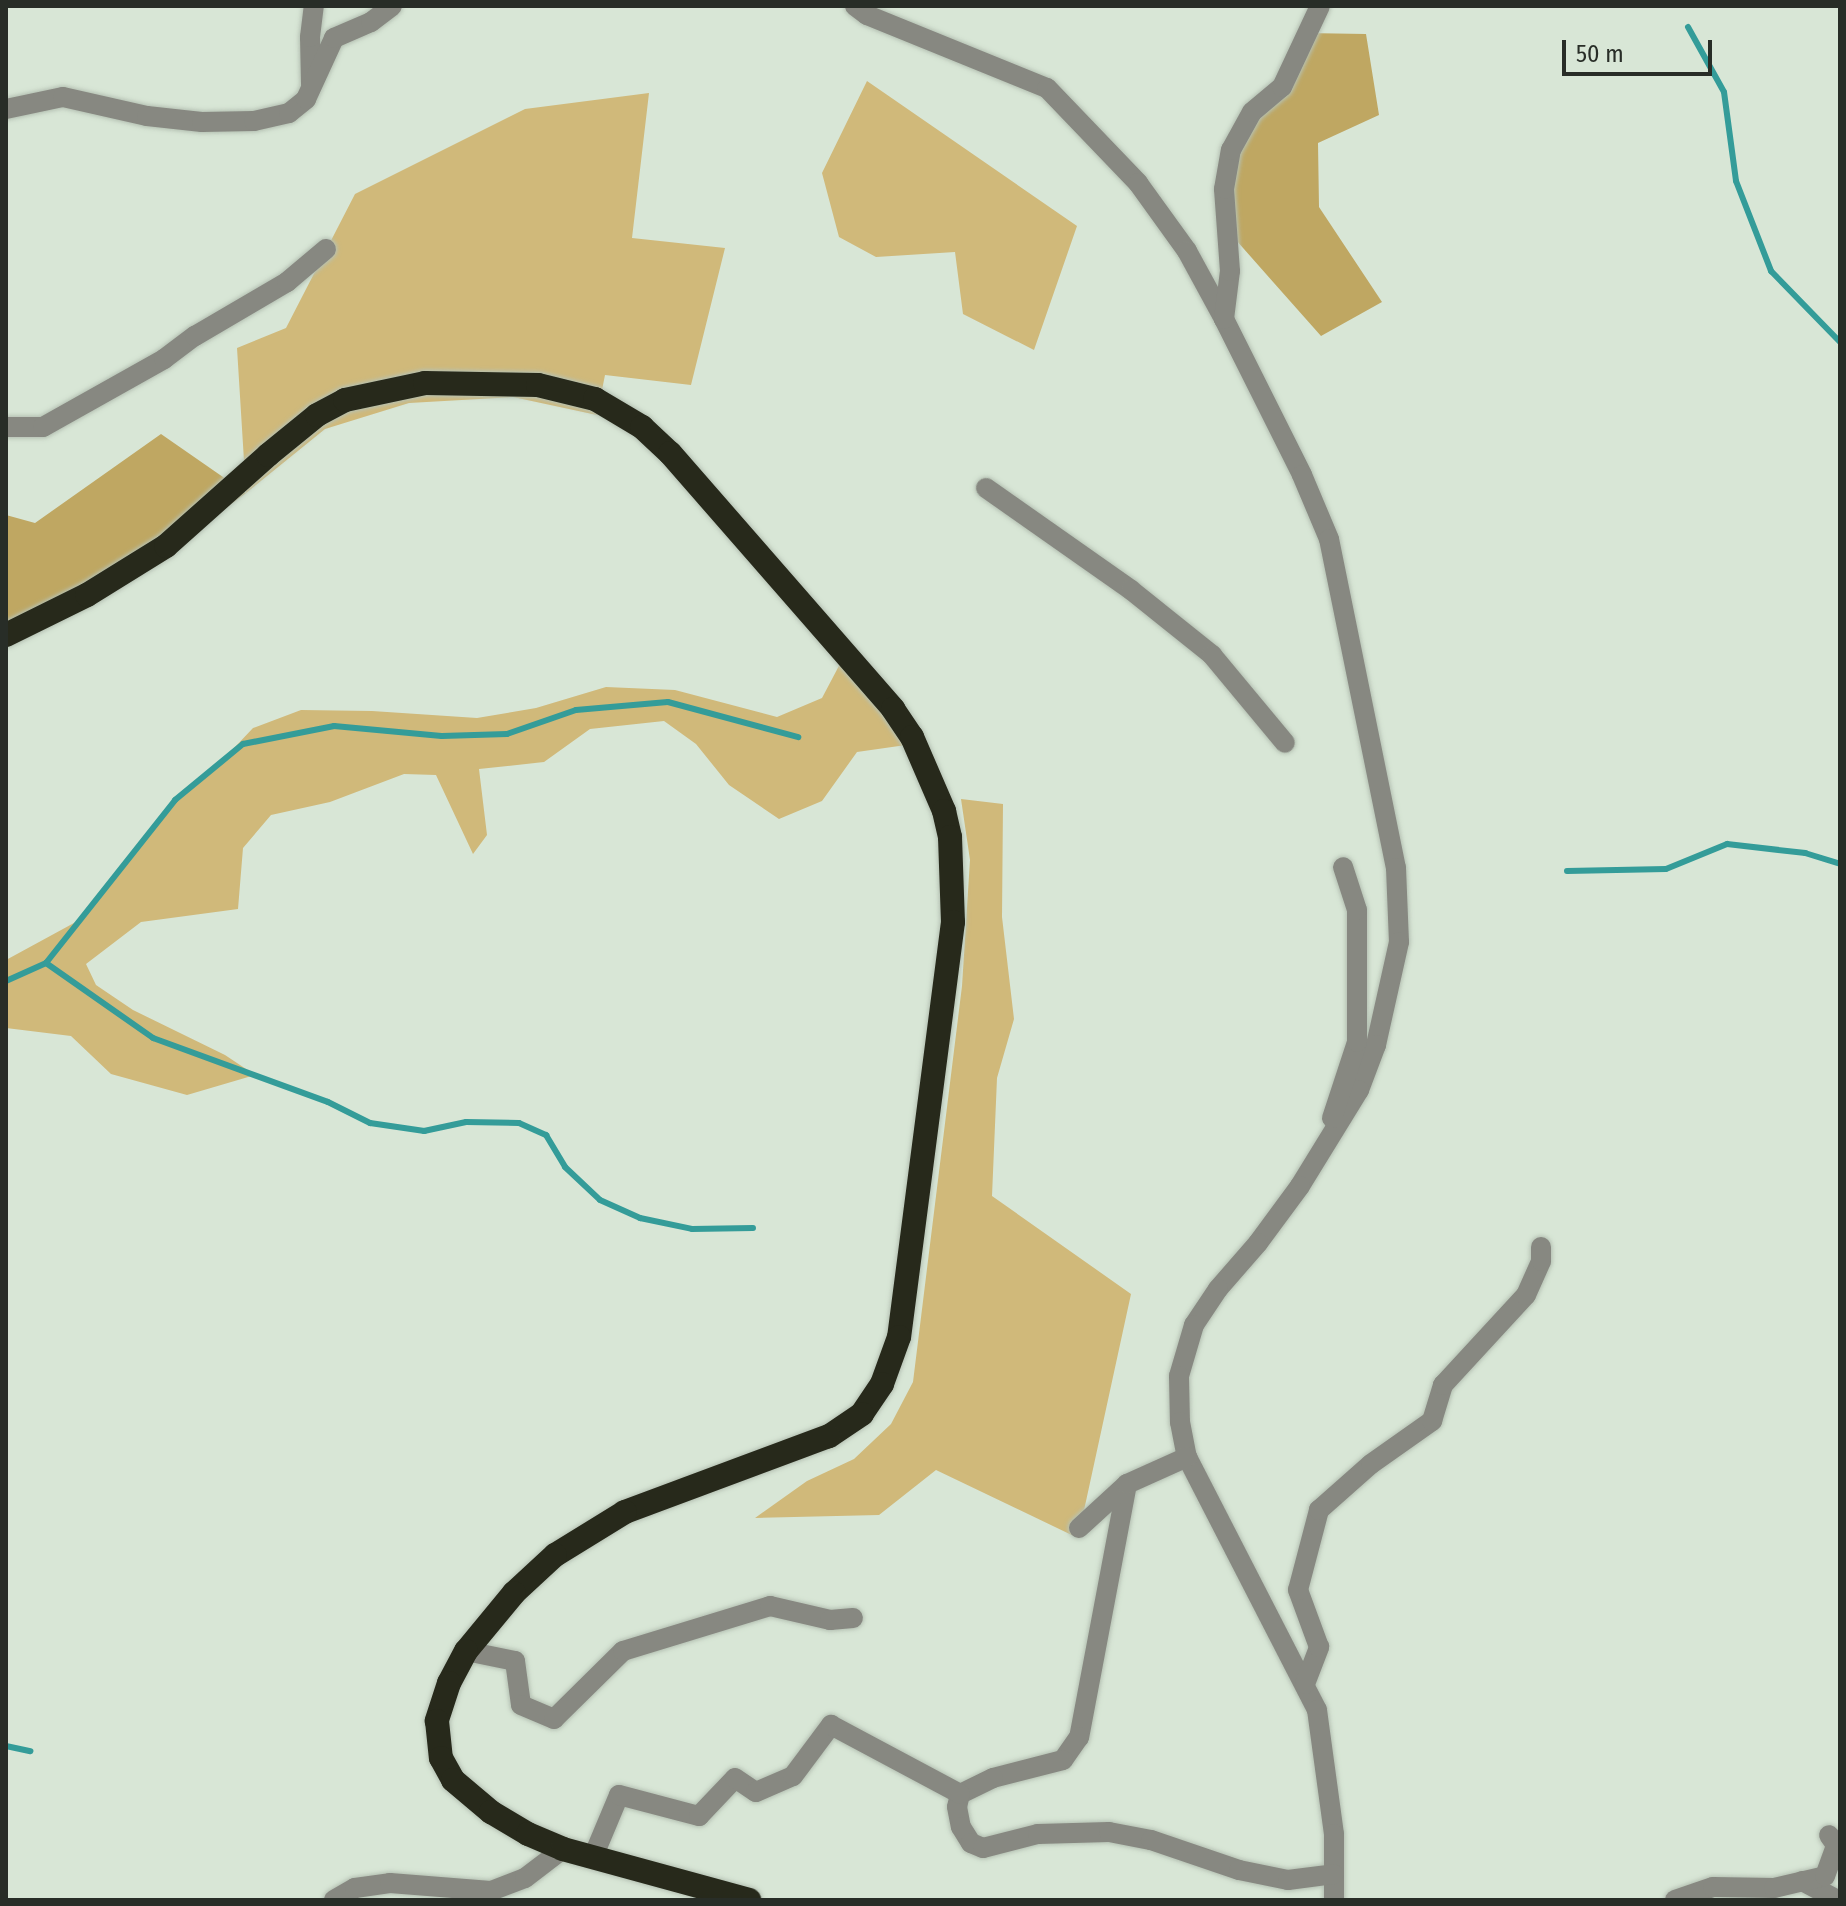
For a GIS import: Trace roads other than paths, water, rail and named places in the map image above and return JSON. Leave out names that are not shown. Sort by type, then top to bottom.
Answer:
[{"type":"highway","points":[[6,635],[87,595],[166,546],[317,415],[345,400],[425,383],[538,385],[595,399],[642,427],[670,453],[790,595],[893,709],[912,737],[944,811],[950,837],[953,922],[899,1337],[882,1384],[862,1414],[829,1436],[625,1512],[555,1555],[514,1593],[466,1651],[449,1683],[437,1721],[438,1746],[447,1769],[465,1792],[491,1812],[563,1849],[749,1900]]},
{"type":"street","points":[[312,88],[310,37],[314,6]]},
{"type":"street","points":[[6,109],[63,97],[147,116],[202,122],[254,121],[289,113],[312,88],[334,38],[371,22],[392,6]]},
{"type":"street","points":[[855,6],[867,15],[1047,88],[1138,183],[1187,251],[1224,319],[1302,475],[1329,539],[1396,868],[1399,942],[1376,1045],[1359,1090],[1300,1186],[1194,1325],[1179,1376],[1180,1422],[1187,1457],[1317,1710],[1329,1777],[1338,1899]]},
{"type":"street","points":[[1224,319],[1230,271],[1224,189],[1231,150],[1252,112],[1282,87],[1320,6]]},
{"type":"street","points":[[6,427],[43,427],[164,359],[195,336],[287,282],[326,249]]},
{"type":"street","points":[[986,488],[1131,590],[1212,655],[1285,743]]},
{"type":"street","points":[[1325,1141],[1357,1042],[1357,910],[1343,867]]},
{"type":"street","points":[[1305,1684],[1319,1647],[1298,1590],[1319,1510],[1371,1464],[1432,1421],[1443,1385],[1526,1295],[1541,1261],[1541,1247]]},
{"type":"street","points":[[1079,1528],[1127,1484],[1187,1457]]},
{"type":"street","points":[[960,1794],[993,1778],[1063,1760],[1075,1745],[1085,1714],[1127,1484]]},
{"type":"street","points":[[466,1651],[515,1661],[521,1705],[554,1719],[623,1651],[770,1606],[830,1620],[853,1618]]},
{"type":"street","points":[[593,1857],[619,1795],[699,1816],[735,1778],[756,1792],[793,1776],[831,1725],[960,1794]]},
{"type":"street","points":[[960,1794],[957,1807],[961,1827],[971,1843],[983,1848],[1038,1834],[1109,1832],[1151,1840],[1239,1870],[1288,1880],[1334,1874]]},
{"type":"street","points":[[1675,1900],[1713,1887],[1774,1888],[1825,1876],[1836,1845],[1829,1835]]},
{"type":"street","points":[[334,1900],[355,1888],[390,1883],[491,1891],[525,1878],[563,1849]]},
{"type":"street","points":[[1802,1881],[1837,1900]]},
{"type":"waterway","points":[[1688,27],[1724,92],[1736,181],[1771,271],[1840,342]]},
{"type":"waterway","points":[[6,981],[46,963],[175,800],[243,744],[334,726],[442,736],[507,734],[576,710],[668,702],[798,737]]},
{"type":"waterway","points":[[1567,871],[1666,869],[1727,844],[1805,853],[1840,864]]},
{"type":"waterway","points":[[46,963],[153,1038],[328,1102],[370,1123],[424,1131],[466,1122],[519,1123],[546,1135],[565,1167],[600,1200],[640,1218],[692,1229],[753,1228]]},
{"type":"waterway","points":[[6,1746],[30,1751]]}]
